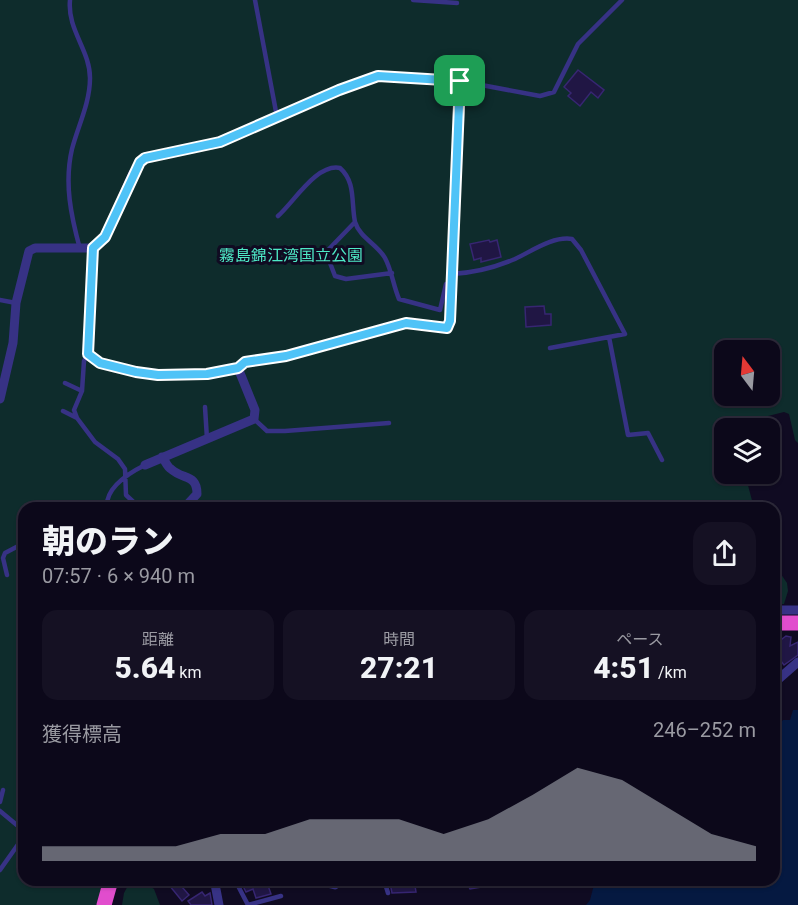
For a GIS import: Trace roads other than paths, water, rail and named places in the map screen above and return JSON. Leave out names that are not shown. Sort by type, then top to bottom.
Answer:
[{"type":"highway","points":[[780,623],[798,623]]},
{"type":"highway","points":[[104,905],[109,886]]},
{"type":"street","points":[[1,394],[13,343],[16,303],[29,251],[35,248],[93,248],[105,237],[133,173],[145,158],[220,142],[378,76],[460,81],[452,279],[447,328],[406,323],[286,356],[245,362],[238,368],[255,410],[254,419],[144,465]]},
{"type":"street","points":[[162,457],[171,469],[194,479],[197,494],[190,502]]},
{"type":"street","points":[[780,610],[798,610]]},
{"type":"street","points":[[780,678],[798,662]]},
{"type":"street","points":[[215,886],[219,905]]},
{"type":"lane","points":[[70,0],[69,13],[74,33],[89,63],[90,80],[83,117],[72,151],[68,188],[80,249]]},
{"type":"lane","points":[[255,0],[277,117]]},
{"type":"lane","points":[[413,0],[456,3]]},
{"type":"lane","points":[[460,81],[540,96],[554,92],[578,44],[622,0]]},
{"type":"lane","points":[[278,216],[291,205],[318,173],[335,167],[343,171],[348,179],[355,222],[360,233],[385,257],[398,296],[402,301],[440,310],[446,284],[452,279],[512,260],[556,241],[572,239],[625,334],[550,348]]},
{"type":"lane","points":[[355,222],[329,249],[327,255],[335,276],[346,279],[392,273]]},
{"type":"lane","points":[[76,418],[74,410],[82,391],[84,361],[88,354],[93,248]]},
{"type":"lane","points":[[0,300],[16,303]]},
{"type":"lane","points":[[609,337],[628,435],[648,433],[662,460]]},
{"type":"lane","points":[[88,354],[100,363],[158,375],[207,374],[238,368]]},
{"type":"lane","points":[[65,383],[82,391]]},
{"type":"lane","points":[[205,407],[207,439]]},
{"type":"lane","points":[[63,411],[76,418],[95,442],[118,459],[124,469],[126,495],[134,502]]},
{"type":"lane","points":[[254,419],[267,431],[389,423]]},
{"type":"lane","points":[[108,502],[112,490],[125,477],[144,465]]},
{"type":"lane","points":[[8,575],[3,558],[4,553],[18,546]]},
{"type":"lane","points":[[0,802],[3,790]]},
{"type":"lane","points":[[0,811],[18,826]]},
{"type":"lane","points":[[0,870],[18,844]]},
{"type":"lane","points":[[238,886],[248,905],[281,896]]},
{"type":"lane","points":[[386,886],[388,893]]},
{"type":"water","points":[[793,710],[798,710],[798,905],[586,905],[590,900],[594,886],[780,886],[780,723],[783,720],[790,720]]},
{"type":"park label","name":"霧島錦江湾国立公園","points":[[291,255]]}]
